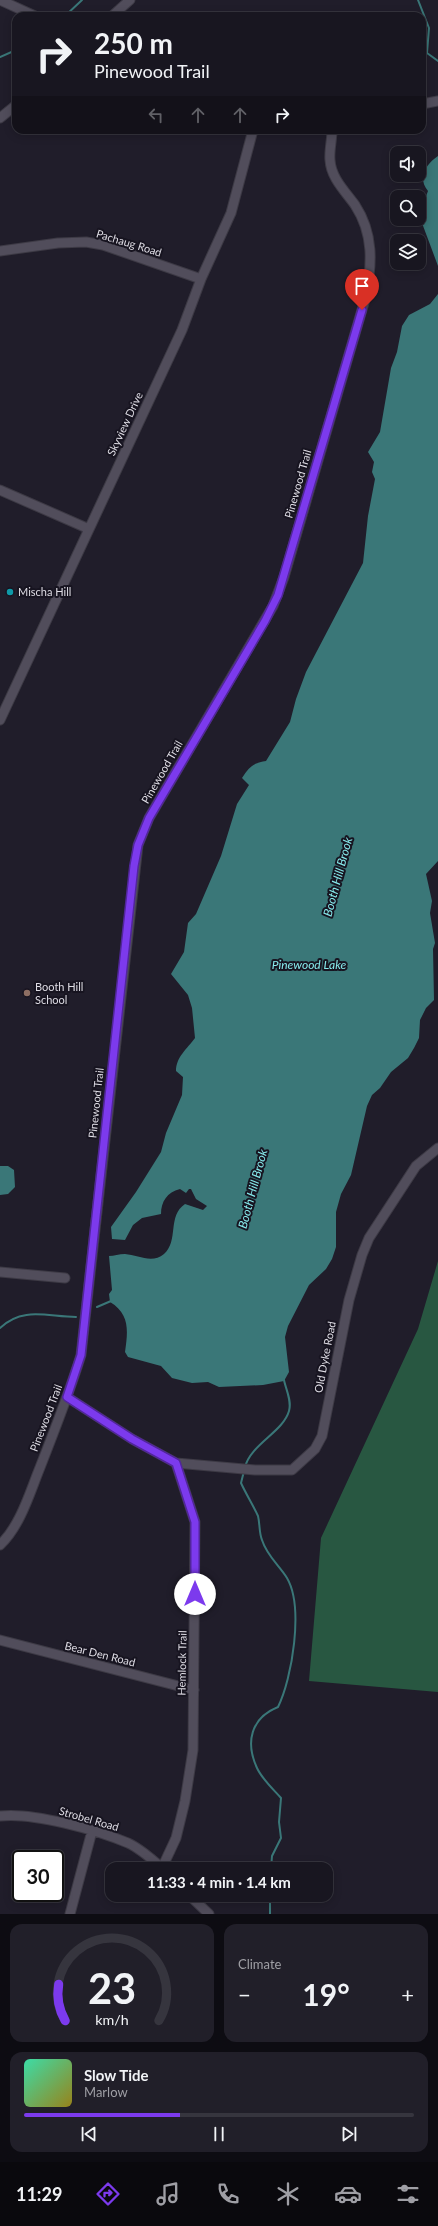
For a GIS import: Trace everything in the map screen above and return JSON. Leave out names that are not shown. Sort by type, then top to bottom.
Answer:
[{"type":"street","points":[[0,0],[26,12]]},
{"type":"street","points":[[116,12],[130,0]]},
{"type":"street","points":[[426,103],[438,101]]},
{"type":"street","points":[[0,118],[12,108]]},
{"type":"street","name":"Skyview Drive","points":[[0,720],[182,330],[201,279],[231,213],[243,174],[252,134]]},
{"type":"street","name":"Pinewood Trail","points":[[0,1545],[7,1538],[24,1508],[67,1397],[81,1355],[138,845],[149,818],[276,600],[366,296],[371,269],[371,246],[364,224],[356,207],[335,179],[330,161],[332,134]]},
{"type":"street","name":"Pachaug Road","points":[[0,250],[58,243],[86,242],[103,245],[201,279]]},
{"type":"street","points":[[0,490],[89,529]]},
{"type":"street","name":"Old Dyke Road","points":[[176,1463],[255,1470],[292,1470],[315,1448],[322,1436],[349,1300],[362,1255],[369,1238],[416,1166],[438,1148]]},
{"type":"street","points":[[0,1272],[65,1278]]},
{"type":"street","points":[[67,1397],[132,1439],[176,1463]]},
{"type":"street","name":"Hemlock Trail","points":[[165,1862],[176,1838],[185,1801],[193,1750],[195,1522],[176,1463]]},
{"type":"street","name":"Bear Den Road","points":[[0,1640],[194,1690]]},
{"type":"street","name":"Strobel Road","points":[[0,1816],[8,1815],[50,1821],[92,1831],[130,1844],[154,1862]]},
{"type":"street","points":[[70,1914],[92,1831]]},
{"type":"street","points":[[196,1902],[209,1914]]},
{"type":"shaded area","points":[[438,1261],[438,1692],[309,1681],[321,1538],[418,1329]]},
{"type":"water","points":[[438,156],[438,266],[423,226],[426,226],[426,196],[428,191],[423,182],[426,182],[426,169]]},
{"type":"water","name":"Pinewood Lake","points":[[438,294],[438,861],[426,874],[432,901],[430,913],[435,943],[433,949],[434,1000],[426,1008],[420,1020],[419,1038],[408,1058],[391,1072],[380,1088],[372,1095],[367,1106],[351,1175],[341,1194],[336,1212],[336,1247],[332,1259],[326,1269],[309,1285],[288,1326],[285,1337],[289,1372],[284,1381],[263,1385],[219,1387],[208,1382],[192,1383],[172,1378],[161,1366],[128,1357],[125,1352],[127,1337],[126,1324],[121,1312],[110,1302],[109,1294],[112,1290],[109,1256],[125,1254],[150,1259],[159,1257],[168,1249],[171,1242],[176,1215],[180,1209],[185,1204],[203,1210],[207,1206],[196,1199],[191,1189],[189,1189],[186,1193],[180,1189],[175,1190],[166,1198],[162,1205],[161,1214],[142,1218],[133,1225],[125,1240],[112,1239],[111,1227],[136,1192],[161,1152],[166,1133],[182,1095],[183,1077],[176,1071],[176,1066],[182,1053],[195,1038],[192,1008],[188,995],[171,974],[184,952],[188,923],[196,914],[221,856],[237,804],[249,785],[242,778],[252,766],[266,761],[290,722],[296,699],[306,672],[363,563],[368,516],[375,479],[372,472],[374,462],[368,452],[380,432],[391,368],[397,352],[402,326],[409,315],[430,304]]},
{"type":"water","points":[[0,1166],[8,1166],[14,1170],[15,1187],[8,1194],[0,1195]]},
{"type":"waterway","points":[[69,12],[82,0]]},
{"type":"waterway","points":[[418,0],[423,12]]},
{"type":"waterway","points":[[426,20],[429,28],[427,53],[438,61]]},
{"type":"waterway","points":[[0,57],[12,52]]},
{"type":"waterway","points":[[97,1307],[111,1301]]},
{"type":"waterway","points":[[0,1328],[9,1321],[27,1315],[36,1314],[76,1317]]},
{"type":"waterway","name":"Booth Hill Brook","points":[[245,1467],[248,1459],[286,1418],[290,1407],[284,1380]]},
{"type":"waterway","name":"Booth Hill Brook","points":[[244,1471],[241,1483],[258,1516],[260,1534],[264,1546],[287,1578],[292,1591],[295,1606],[294,1643],[288,1679],[283,1695],[278,1707],[269,1712],[256,1724],[251,1740],[253,1758],[259,1772],[281,1798],[279,1822],[281,1838],[272,1856],[272,1862]]},
{"type":"waterway","name":"Booth Hill Brook","points":[[270,1902],[270,1914]]},
{"type":"place","name":"Mischa Hill","points":[[10,592]]},
{"type":"place","name":"Booth Hill School","points":[[27,993]]},
{"type":"route","points":[[195,1594],[195,1522],[176,1463],[132,1439],[67,1397],[81,1355],[134,866],[138,845],[149,818],[265,621],[278,595],[319,453],[355,339],[362,310]]}]
